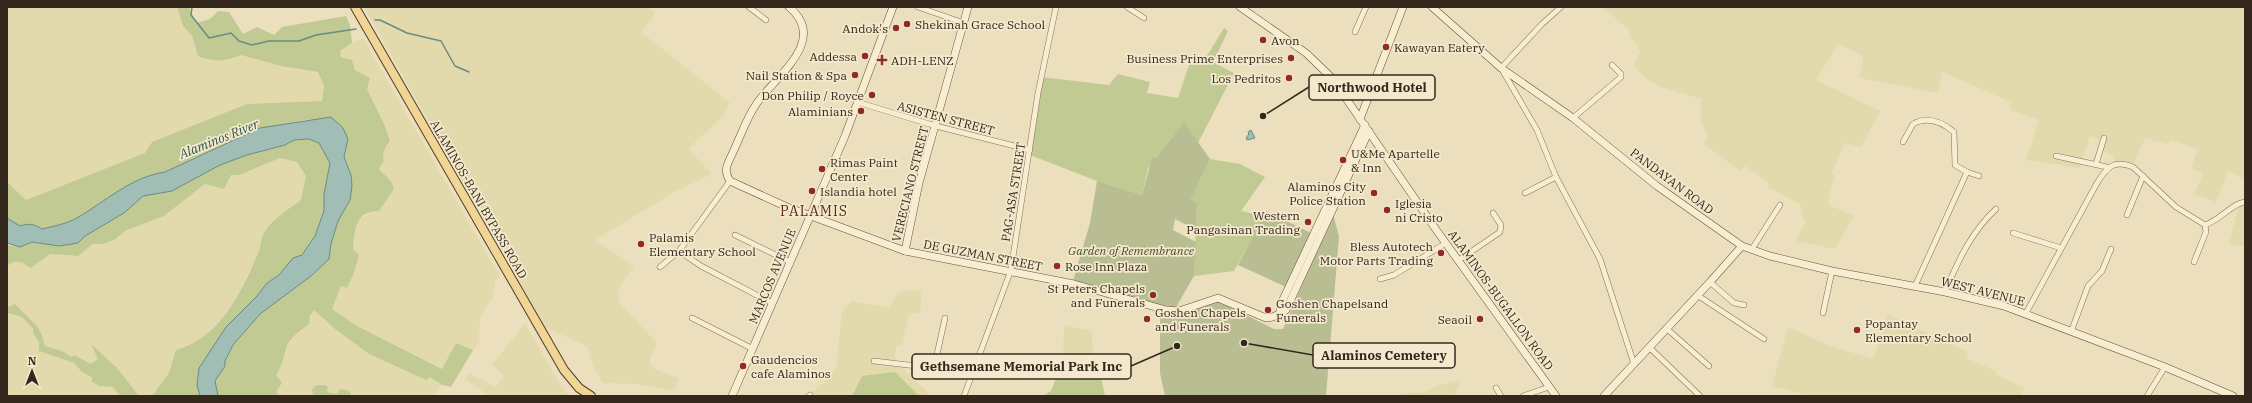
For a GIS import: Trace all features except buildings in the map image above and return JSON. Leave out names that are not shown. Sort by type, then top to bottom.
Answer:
[{"type":"main road","name":"ALAMINOS-BANI BYPASS ROAD","points":[[356,7],[564,370],[579,388],[591,396]]},
{"type":"street","points":[[749,7],[766,20]]},
{"type":"street","points":[[660,267],[679,251],[730,181],[725,174],[726,164],[748,119],[763,95],[787,70],[798,54],[804,34],[802,20],[789,7]]},
{"type":"street","name":"MARCOS AVENUE","points":[[732,396],[810,216],[857,102],[893,7]]},
{"type":"street","points":[[918,7],[964,22]]},
{"type":"street","name":"VERECIANO STREET","points":[[905,251],[919,183],[968,7]]},
{"type":"street","name":"PAG-ASA STREET","points":[[964,396],[970,376],[1002,297],[1011,270],[1038,93],[1056,7]]},
{"type":"street","points":[[1127,7],[1144,18]]},
{"type":"street","name":"ALAMINOS-BUGALLON ROAD","points":[[1240,7],[1314,60],[1332,78],[1446,243],[1556,396]]},
{"type":"street","points":[[1355,32],[1366,7]]},
{"type":"street","points":[[1360,119],[1403,7]]},
{"type":"street","name":"PANDAYAN ROAD","points":[[1432,7],[1501,68],[1573,118],[1657,186],[1742,246]]},
{"type":"street","points":[[1561,7],[1542,24],[1501,68],[1537,130],[1556,177],[1600,259],[1634,364]]},
{"type":"street","points":[[1573,118],[1621,77],[1621,74],[1612,65]]},
{"type":"street","name":"ASISTEN STREET","points":[[857,102],[936,126],[1030,150]]},
{"type":"street","points":[[1903,142],[1913,124],[1924,119],[1938,122],[1954,132],[1953,162],[1957,167],[1966,172],[1979,176]]},
{"type":"street","name":"DE GUZMAN STREET","points":[[730,181],[810,216],[905,251],[1011,270],[1074,284],[1166,310],[1179,311],[1218,298],[1266,318],[1273,317],[1280,309],[1286,310],[1302,265],[1367,128]]},
{"type":"street","points":[[2096,164],[2104,138]]},
{"type":"street","points":[[2056,156],[2107,167]]},
{"type":"street","points":[[2026,313],[2060,248],[2107,167],[2113,164],[2127,165],[2143,176],[2176,207],[2205,225]]},
{"type":"street","points":[[1915,286],[1966,172]]},
{"type":"street","points":[[2127,215],[2143,176]]},
{"type":"street","points":[[1525,193],[1556,177]]},
{"type":"street","points":[[2205,225],[2221,217],[2236,204],[2245,202]]},
{"type":"street","points":[[1752,249],[1780,205]]},
{"type":"street","points":[[1945,292],[1956,265],[1975,231],[1996,209]]},
{"type":"street","points":[[1459,260],[1500,232],[1502,225],[1494,214]]},
{"type":"street","points":[[2194,262],[2206,232],[2205,225]]},
{"type":"street","points":[[2013,233],[2060,248]]},
{"type":"street","points":[[735,235],[790,262]]},
{"type":"street","points":[[1380,279],[1394,275],[1446,243]]},
{"type":"street","points":[[1604,396],[1742,246]]},
{"type":"street","name":"WEST AVENUE","points":[[1742,246],[1770,256],[1832,271],[1945,292],[1989,302],[2026,313],[2071,332],[2165,366],[2233,396]]},
{"type":"street","points":[[2071,332],[2086,290],[2089,284],[2102,271],[2111,249]]},
{"type":"street","points":[[679,251],[701,266],[772,303]]},
{"type":"street","points":[[1823,313],[1832,271]]},
{"type":"street","points":[[1710,282],[1734,303],[1744,305]]},
{"type":"street","points":[[1697,295],[1764,339]]},
{"type":"street","points":[[692,318],[753,349]]},
{"type":"street","points":[[934,368],[945,318]]},
{"type":"street","points":[[1666,328],[1709,366]]},
{"type":"street","points":[[1649,348],[1700,396]]},
{"type":"street","points":[[874,362],[934,368],[970,376]]},
{"type":"street","points":[[2148,396],[2165,366]]},
{"type":"street","points":[[1523,396],[1549,387]]},
{"type":"street","points":[[1496,388],[1501,396]]},
{"type":"shaded area","points":[[7,7],[177,7],[183,26],[192,36],[198,56],[231,60],[241,55],[281,66],[318,72],[324,86],[322,101],[247,104],[152,142],[145,153],[26,200],[7,182]]},
{"type":"shaded area","points":[[364,7],[648,7],[656,13],[641,32],[730,103],[723,116],[688,149],[712,174],[678,190],[595,240],[634,266],[622,283],[618,293],[619,303],[657,343],[649,361],[654,369],[679,378],[674,391],[635,384],[603,383],[593,366],[588,347],[545,327]]},
{"type":"shaded area","points":[[1603,7],[2245,7],[2245,180],[2228,171],[2216,202],[2194,194],[2203,174],[2191,168],[2198,149],[2170,140],[2168,144],[2145,138],[2131,169],[2115,167],[2113,155],[2099,150],[2102,140],[2090,136],[2080,168],[2026,160],[2039,120],[2011,110],[2011,102],[1942,72],[1938,93],[1860,78],[1863,56],[1838,44],[1816,80],[1880,111],[1861,147],[1845,143],[1832,173],[1835,175],[1829,197],[1829,205],[1854,216],[1835,249],[1796,241],[1806,220],[1803,218],[1800,204],[1769,188],[1768,183],[1746,166],[1740,171],[1704,144],[1708,136],[1701,123],[1701,99],[1661,87],[1647,79],[1634,66],[1640,51],[1637,49],[1638,45],[1630,37],[1630,31]]},
{"type":"shaded area","points":[[363,38],[500,277],[495,281],[493,297],[480,317],[479,341],[473,350],[456,343],[443,369],[357,326],[332,309],[341,285],[347,287],[354,273],[359,255],[353,249],[355,227],[358,220],[373,211],[394,189],[391,181],[379,169],[384,161],[382,155],[385,147],[390,141],[385,126],[367,89],[355,70],[352,60],[341,57],[340,52],[345,46]]},
{"type":"shaded area","points":[[280,158],[297,162],[306,176],[301,200],[279,217],[264,233],[260,249],[233,306],[201,341],[176,350],[169,373],[152,396],[139,396],[118,369],[92,345],[98,359],[91,365],[74,355],[72,357],[62,351],[45,346],[42,335],[37,326],[15,304],[7,307],[7,266],[13,261],[19,261],[31,268],[50,254],[78,256],[93,244],[103,244],[114,240],[125,231],[164,216],[205,184],[224,189],[231,175]]},
{"type":"shaded area","points":[[2245,194],[2245,247],[2229,243],[2237,212]]},
{"type":"shaded area","points":[[922,290],[920,313],[909,314],[902,346],[896,346],[895,361],[931,396],[807,396],[822,384],[836,369],[842,312],[852,301],[889,308],[898,292]]},
{"type":"shaded area","points":[[314,310],[335,329],[369,354],[426,380],[430,377],[442,385],[432,396],[351,396],[351,394],[337,394],[312,389],[313,396],[278,396],[276,375],[281,368],[286,348],[293,338],[305,328]]},
{"type":"shaded area","points":[[7,313],[22,317],[33,330],[33,333],[39,341],[40,351],[74,363],[82,372],[93,378],[92,381],[99,386],[113,387],[120,396],[7,396]]},
{"type":"shaded area","points":[[1888,315],[1968,352],[1966,358],[1996,371],[1995,374],[2024,388],[2021,396],[1809,396],[1772,386],[1788,327],[1828,345],[1873,359]]},
{"type":"shaded area","points":[[525,323],[562,388],[570,396],[487,396],[480,389],[465,379],[469,373],[496,387],[504,376],[492,365]]},
{"type":"shaded area","points":[[1064,325],[1092,331],[1093,364],[1086,366],[1063,360]]},
{"type":"shaded area","points":[[1461,380],[1455,396],[1392,396],[1413,392],[1424,393],[1436,386]]},
{"type":"green space","points":[[177,7],[189,7],[196,23],[210,19],[218,11],[229,12],[243,34],[257,27],[274,35],[282,27],[346,16],[350,25],[352,43],[340,51],[341,57],[352,60],[355,70],[370,78],[367,89],[385,126],[390,141],[384,151],[384,161],[379,169],[391,181],[394,189],[379,211],[365,214],[357,223],[353,249],[359,255],[354,273],[347,288],[341,286],[332,309],[357,326],[442,369],[456,343],[473,350],[451,387],[442,385],[430,377],[426,380],[369,354],[335,329],[314,310],[310,316],[309,324],[290,341],[288,345],[281,366],[276,375],[282,383],[277,390],[278,396],[218,396],[215,381],[225,366],[225,361],[233,345],[260,314],[311,276],[329,259],[331,244],[338,221],[350,200],[351,175],[344,156],[348,139],[328,119],[304,120],[275,127],[260,128],[165,172],[141,179],[119,191],[88,212],[64,223],[42,229],[31,225],[20,227],[7,218],[7,182],[26,200],[145,153],[152,142],[247,104],[322,101],[324,86],[318,72],[281,66],[241,55],[225,60],[209,59],[198,56],[192,36],[183,26]]},
{"type":"green space","points":[[1224,28],[1228,31],[1213,62],[1234,73],[1198,143],[1184,122],[1148,168],[1142,195],[1097,181],[1030,155],[1041,77],[1109,85],[1118,74],[1150,82],[1147,93],[1178,98],[1189,65],[1195,61],[1204,61]]},
{"type":"green space","name":"Garden of Remembrance","points":[[1184,122],[1210,159],[1191,199],[1197,203],[1196,230],[1175,219],[1173,230],[1196,242],[1194,276],[1175,309],[1073,281],[1090,223],[1097,181],[1142,195],[1152,158],[1156,158]]},
{"type":"green space","points":[[309,139],[319,143],[330,163],[324,194],[324,211],[315,236],[302,255],[293,258],[279,275],[267,283],[257,296],[226,327],[199,368],[197,385],[200,396],[152,396],[169,373],[176,350],[192,344],[206,335],[218,324],[228,311],[245,282],[259,251],[263,235],[267,228],[271,223],[301,200],[306,176],[297,162],[280,158],[239,175],[231,175],[224,189],[205,184],[164,216],[125,231],[114,240],[103,244],[93,244],[78,256],[50,254],[31,268],[19,262],[14,262],[7,266],[7,245],[20,247],[32,242],[59,246],[78,243],[85,236],[124,213],[143,196],[172,191],[220,165],[247,155],[285,145],[294,140]]},
{"type":"green space","points":[[1210,159],[1240,164],[1265,177],[1241,211],[1264,216],[1234,271],[1194,276],[1197,203],[1191,199]]},
{"type":"green space","points":[[1266,211],[1311,233],[1286,287],[1238,265]]},
{"type":"green space","points":[[1333,214],[1339,236],[1326,396],[1165,396],[1160,373],[1160,311],[1218,301],[1274,329],[1283,329]]},
{"type":"green space","points":[[15,304],[37,326],[42,335],[45,346],[62,351],[72,357],[74,355],[91,364],[98,359],[91,344],[118,369],[139,396],[120,396],[113,387],[99,386],[91,381],[93,378],[82,372],[74,363],[39,351],[39,342],[33,333],[33,329],[22,317],[7,313],[7,307]]},
{"type":"green space","points":[[895,372],[919,396],[852,396],[862,376]]},
{"type":"green space","points":[[1057,376],[1101,378],[1105,396],[1043,396],[1051,391]]},
{"type":"green space","points":[[317,385],[324,385],[328,387],[327,392],[336,394],[341,389],[350,391],[351,396],[313,396],[312,389]]},
{"type":"water","points":[[331,117],[343,128],[348,139],[344,157],[351,175],[352,186],[350,200],[338,221],[331,244],[329,259],[311,276],[260,314],[233,345],[225,361],[225,366],[215,381],[218,396],[200,396],[197,385],[199,368],[226,327],[257,296],[267,283],[279,275],[293,258],[302,255],[315,236],[324,211],[324,194],[330,163],[319,143],[309,139],[294,140],[285,145],[247,155],[220,165],[172,191],[143,196],[124,213],[85,236],[78,243],[59,246],[32,242],[20,247],[7,243],[7,218],[20,226],[31,224],[42,229],[64,223],[77,218],[130,184],[165,172],[260,128]]},
{"type":"water","points":[[1251,130],[1255,138],[1247,140],[1246,138],[1249,134],[1248,132]]},
{"type":"waterway","points":[[192,7],[191,15],[209,38],[231,33],[239,41],[252,45],[269,41],[299,41],[316,35],[356,29]]},
{"type":"waterway","points":[[375,20],[380,20],[407,33],[441,41],[455,66],[469,72]]},
{"type":"place","name":"Shekinah Grace School","points":[[907,24]]},
{"type":"place","name":"Andok's","points":[[896,28]]},
{"type":"place","name":"Avon","points":[[1263,40]]},
{"type":"place","name":"Kawayan Eatery","points":[[1386,47]]},
{"type":"place","name":"Addessa","points":[[865,56]]},
{"type":"place","name":"Business Prime Enterprises","points":[[1291,58]]},
{"type":"place","name":"ADH-LENZ","points":[[882,60]]},
{"type":"place","name":"Nail Station & Spa","points":[[855,75]]},
{"type":"place","name":"Los Pedritos","points":[[1289,78]]},
{"type":"place","name":"Don Philip / Royce","points":[[872,95]]},
{"type":"place","name":"Alaminians","points":[[861,111]]},
{"type":"place","name":"Northwood Hotel","points":[[1263,116]]},
{"type":"place","name":"U&Me Apartelle & Inn","points":[[1343,160]]},
{"type":"place","name":"Rimas Paint Center","points":[[822,169]]},
{"type":"place","name":"Islandia hotel","points":[[812,191]]},
{"type":"place","name":"Alaminos City Police Station","points":[[1374,193]]},
{"type":"place","name":"Iglesia ni Cristo","points":[[1387,210]]},
{"type":"place","name":"Western Pangasinan Trading","points":[[1308,222]]},
{"type":"place","name":"Palamis Elementary School","points":[[641,244]]},
{"type":"place","name":"Bless Autotech Motor Parts Trading","points":[[1441,253]]},
{"type":"place","name":"Rose Inn Plaza","points":[[1057,266]]},
{"type":"place","name":"St Peters Chapels and Funerals","points":[[1153,295]]},
{"type":"place","name":"Goshen Chapelsand Funerals","points":[[1268,310]]},
{"type":"place","name":"Goshen Chapels and Funerals","points":[[1147,319]]},
{"type":"place","name":"Seaoil","points":[[1480,319]]},
{"type":"place","name":"Popantay Elementary School","points":[[1857,330]]},
{"type":"place","name":"Alaminos Cemetery","points":[[1244,343]]},
{"type":"place","name":"Gethsemane Memorial Park Inc","points":[[1177,346]]},
{"type":"place","name":"Gaudencios cafe Alaminos","points":[[743,366]]},
{"type":"district","name":"PALAMIS","points":[[814,211]]},
{"type":"water label","name":"Alaminos River","points":[[219,139]]}]
